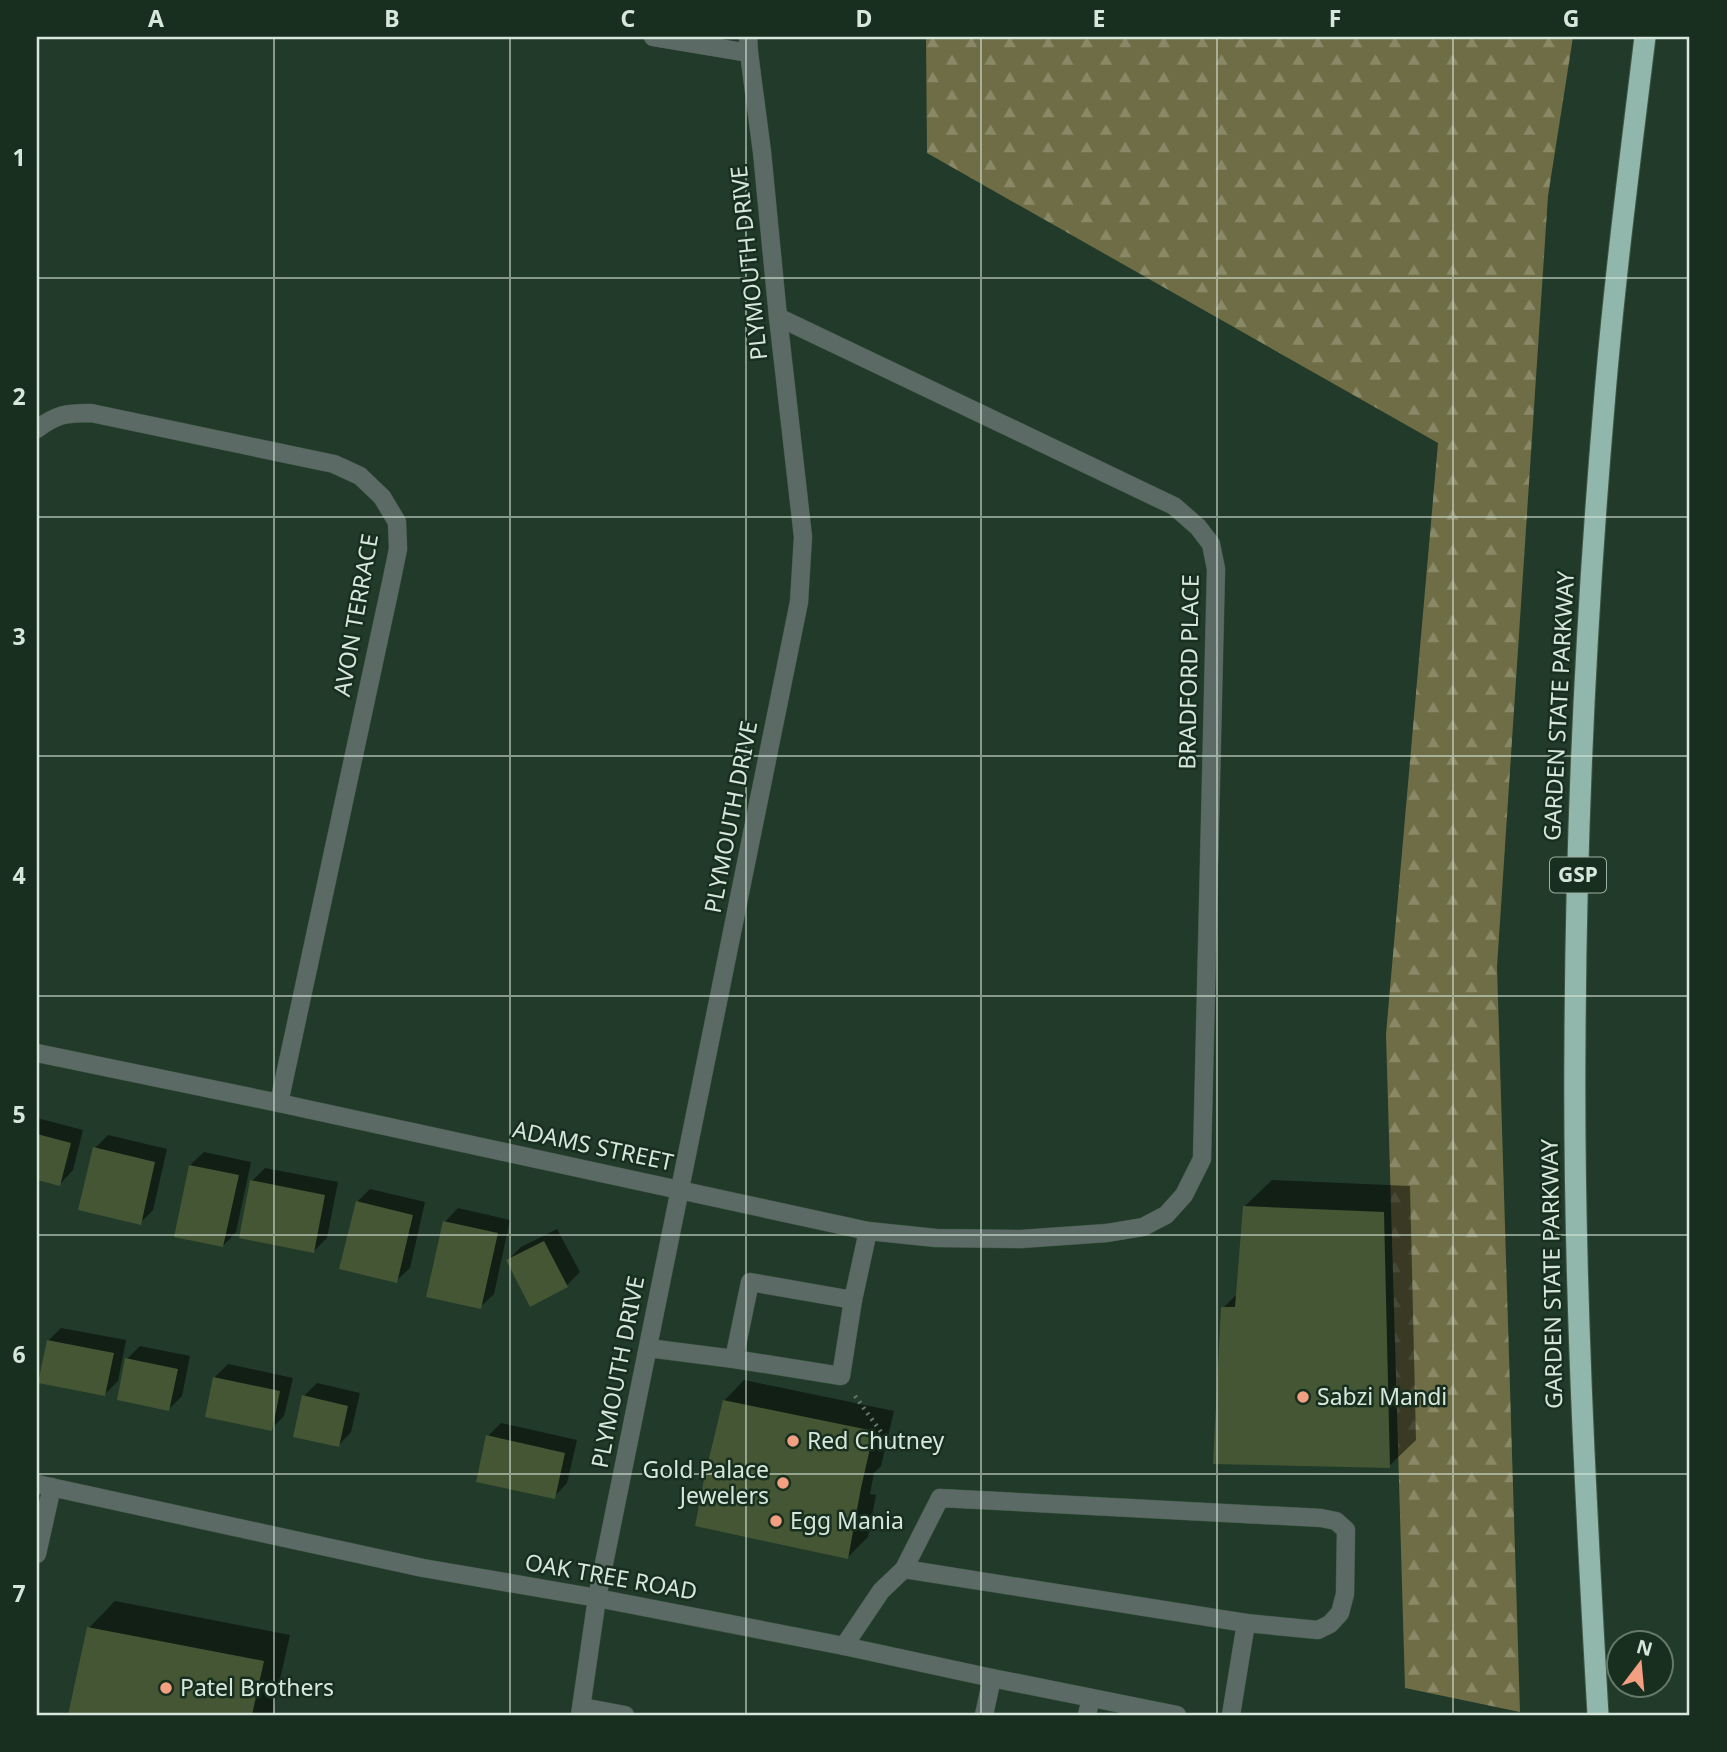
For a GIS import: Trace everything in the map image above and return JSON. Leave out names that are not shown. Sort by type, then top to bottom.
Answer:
[{"type":"highway","name":"GARDEN STATE PARKWAY","points":[[1598,1715],[1581,1418],[1575,1168],[1575,989],[1580,787],[1593,545],[1604,405],[1616,276],[1645,37]]},
{"type":"street","points":[[653,37],[749,45]]},
{"type":"street","name":"PLYMOUTH DRIVE","points":[[581,1711],[597,1598],[799,602],[803,537],[749,45]]},
{"type":"street","name":"BRADFORD PLACE","points":[[778,317],[1174,506],[1198,527],[1210,544],[1216,569],[1202,1159],[1184,1195],[1166,1215],[1143,1227]]},
{"type":"street","name":"AVON TERRACE","points":[[37,429],[69,413],[91,413],[334,464],[360,476],[375,489],[397,522],[398,549],[394,572],[279,1103]]},
{"type":"street","name":"ADAMS STREET","points":[[37,1054],[279,1103],[868,1231],[936,1238],[1021,1240],[1107,1233],[1143,1227]]},
{"type":"street","points":[[649,1348],[841,1377],[853,1300],[868,1231]]},
{"type":"street","points":[[734,1359],[750,1282],[853,1300]]},
{"type":"street","points":[[37,1554],[44,1486]]},
{"type":"street","name":"OAK TREE ROAD","points":[[44,1486],[423,1568],[597,1598],[844,1646],[992,1678],[1089,1707],[1177,1715]]},
{"type":"street","points":[[844,1646],[881,1591],[904,1569],[940,1497],[1321,1518],[1336,1521],[1346,1530],[1345,1594],[1340,1613],[1330,1624],[1318,1630],[1246,1623],[904,1569]]},
{"type":"street","points":[[1231,1715],[1246,1623]]},
{"type":"street","points":[[984,1715],[992,1678]]},
{"type":"street","points":[[581,1711],[625,1715]]},
{"type":"path","points":[[841,1377],[889,1443]]},
{"type":"green space","points":[[926,37],[1573,37],[1548,196],[1497,967],[1520,1712],[1405,1688],[1386,1034],[1438,443],[927,153]]},
{"type":"building","points":[[37,1134],[71,1143],[60,1186],[37,1180]]},
{"type":"building","points":[[93,1147],[155,1162],[141,1225],[78,1210]]},
{"type":"building","points":[[189,1165],[239,1175],[223,1247],[174,1237]]},
{"type":"building","points":[[250,1180],[325,1195],[314,1253],[239,1238]]},
{"type":"building","points":[[356,1201],[413,1215],[397,1283],[339,1269]]},
{"type":"building","name":"Sabzi Mandi","points":[[1243,1206],[1384,1212],[1390,1468],[1213,1464],[1221,1307],[1235,1307]]},
{"type":"building","points":[[443,1221],[498,1233],[481,1309],[426,1297]]},
{"type":"building","points":[[544,1241],[568,1287],[530,1307],[506,1260]]},
{"type":"building","points":[[47,1340],[114,1353],[105,1396],[38,1383]]},
{"type":"building","points":[[125,1358],[178,1369],[169,1411],[117,1400]]},
{"type":"building","points":[[213,1377],[280,1391],[272,1431],[205,1417]]},
{"type":"building","points":[[302,1395],[348,1406],[339,1447],[293,1437]]},
{"type":"building","points":[[723,1400],[874,1431],[848,1559],[695,1526]]},
{"type":"building","points":[[486,1435],[565,1453],[555,1499],[476,1482]]},
{"type":"building","name":"Patel Brothers","points":[[87,1627],[264,1661],[252,1715],[68,1715]]},
{"type":"place","name":"Sabzi Mandi","points":[[1303,1397]]},
{"type":"place","name":"Red Chutney","points":[[793,1441]]},
{"type":"place","name":"Gold Palace Jewelers","points":[[783,1483]]},
{"type":"place","name":"Egg Mania","points":[[776,1521]]},
{"type":"place","name":"Patel Brothers","points":[[166,1688]]}]
